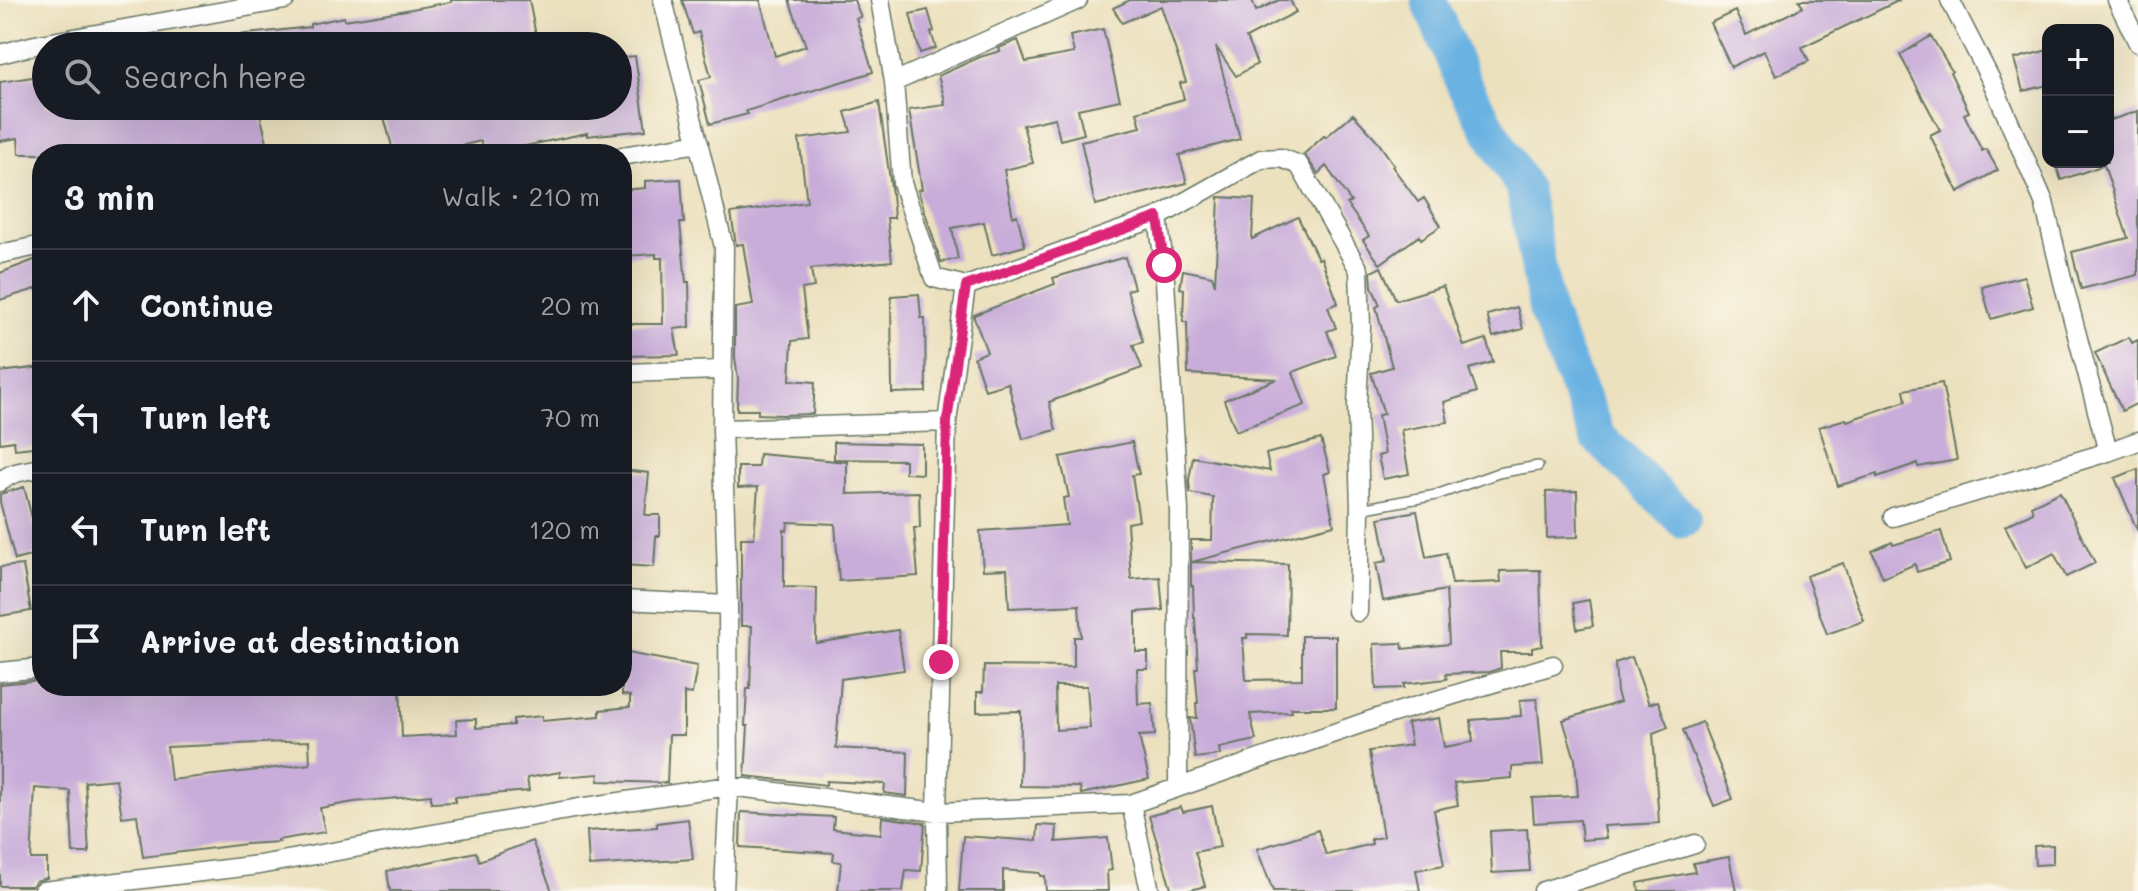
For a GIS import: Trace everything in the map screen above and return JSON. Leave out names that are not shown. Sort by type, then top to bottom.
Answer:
[{"type":"street","points":[[107,32],[285,0]]},
{"type":"street","points":[[663,0],[724,247],[721,370],[728,605],[729,786],[724,891]]},
{"type":"street","points":[[880,0],[894,82],[902,183],[934,278],[966,286],[1158,217],[1261,159],[1281,158],[1299,165],[1359,270],[1358,612]]},
{"type":"street","points":[[894,82],[1078,0]]},
{"type":"street","points":[[1950,0],[1992,82],[2044,202],[2108,452]]},
{"type":"street","points":[[2117,0],[2138,43]]},
{"type":"street","points":[[0,54],[32,46]]},
{"type":"street","points":[[632,154],[699,143]]},
{"type":"street","points":[[1158,217],[1164,265],[1179,510],[1178,786]]},
{"type":"street","points":[[0,254],[32,247]]},
{"type":"street","points":[[938,891],[937,812],[947,422],[966,286]]},
{"type":"street","points":[[632,373],[721,370]]},
{"type":"street","points":[[722,429],[947,422]]},
{"type":"street","points":[[1893,517],[2138,441]]},
{"type":"street","points":[[0,482],[4,477],[32,470]]},
{"type":"street","points":[[632,600],[728,605]]},
{"type":"street","points":[[43,891],[259,865],[579,808],[729,786],[937,812],[1131,804],[1377,718],[1553,665]]},
{"type":"street","points":[[0,672],[32,669]]},
{"type":"street","points":[[1131,804],[1150,891]]},
{"type":"street","points":[[1543,891],[1595,883],[1695,844]]},
{"type":"lane","points":[[1360,509],[1436,495],[1498,473],[1538,466]]},
{"type":"building","points":[[529,0],[535,32],[266,32],[310,27],[310,24],[344,17],[344,20],[451,2]]},
{"type":"building","points":[[682,0],[760,0],[775,56],[806,46],[789,0],[854,0],[861,17],[856,18],[873,72],[710,124],[699,80],[711,77],[699,32],[693,34]]},
{"type":"building","points":[[1130,0],[1252,0],[1256,11],[1279,0],[1290,0],[1296,12],[1246,38],[1257,64],[1236,76],[1216,47],[1240,139],[1179,155],[1187,183],[1095,205],[1081,141],[1141,127],[1137,112],[1184,99],[1180,83],[1186,82],[1161,6],[1122,23],[1113,8]]},
{"type":"building","points":[[1799,0],[1900,0],[1802,47],[1809,61],[1776,76],[1764,51],[1731,67],[1710,23],[1735,11],[1746,35],[1803,7]]},
{"type":"building","points":[[928,10],[936,48],[920,53],[910,14]]},
{"type":"building","points":[[1103,29],[1120,100],[1078,109],[1084,134],[1060,140],[1055,118],[1023,125],[1033,163],[1004,170],[1013,217],[1017,215],[1025,246],[992,255],[984,222],[952,228],[958,259],[941,262],[918,190],[922,189],[909,110],[945,105],[938,76],[1000,51],[999,48],[1018,40],[1026,62],[1074,53],[1070,36]]},
{"type":"building","points":[[1931,36],[1952,71],[1969,112],[1964,114],[1982,151],[1986,149],[1998,170],[1958,192],[1930,135],[1940,130],[1900,55]]},
{"type":"building","points":[[2042,52],[2042,86],[2023,91],[2014,59]]},
{"type":"building","points":[[632,56],[635,56],[646,130],[587,136],[587,133],[534,144],[481,144],[481,141],[468,144],[391,144],[385,120],[632,120]]},
{"type":"building","points":[[32,77],[32,120],[262,120],[268,144],[32,144],[32,154],[19,154],[18,138],[0,141],[0,82]]},
{"type":"building","points":[[879,102],[894,218],[887,218],[892,261],[811,269],[814,287],[802,289],[808,339],[792,341],[790,380],[815,382],[813,414],[758,414],[758,410],[737,410],[735,308],[753,305],[743,244],[736,245],[731,213],[807,202],[799,139],[851,132],[845,112]]},
{"type":"building","points":[[2138,111],[2138,275],[2081,289],[2072,252],[2128,238],[2105,168],[2114,168],[2114,119]]},
{"type":"building","points":[[1353,114],[1375,138],[1418,202],[1424,198],[1441,226],[1421,239],[1419,236],[1380,264],[1363,240],[1369,236],[1347,204],[1351,202],[1326,166],[1318,174],[1304,154]]},
{"type":"building","points":[[2057,168],[2095,168],[2061,180]]},
{"type":"building","points":[[681,179],[684,223],[680,223],[686,282],[689,282],[690,327],[674,329],[679,355],[632,356],[632,324],[663,324],[662,258],[656,258],[656,254],[632,255],[632,189],[645,188],[645,181]]},
{"type":"building","points":[[1219,197],[1254,199],[1252,239],[1298,217],[1318,259],[1321,258],[1338,303],[1328,307],[1336,328],[1327,331],[1336,356],[1293,372],[1305,405],[1236,431],[1224,400],[1277,379],[1188,374],[1187,322],[1183,322],[1184,289],[1180,288],[1183,270],[1212,276],[1215,285]]},
{"type":"building","points":[[1125,257],[1134,288],[1127,290],[1143,342],[1133,345],[1142,368],[1049,402],[1056,430],[1023,439],[1008,383],[985,390],[974,357],[987,352],[974,315],[1055,284],[1053,278]]},
{"type":"building","points":[[32,261],[32,290],[0,300],[0,273]]},
{"type":"building","points":[[1381,267],[1396,300],[1443,286],[1464,346],[1486,339],[1493,362],[1469,369],[1477,392],[1444,402],[1448,422],[1401,430],[1409,474],[1383,479],[1378,456],[1385,454],[1378,415],[1384,414],[1371,373],[1392,367],[1376,307],[1380,305],[1372,287],[1371,272]]},
{"type":"building","points":[[2024,276],[2033,307],[1991,319],[1982,287]]},
{"type":"building","points":[[919,294],[921,318],[925,318],[926,392],[892,393],[891,296]]},
{"type":"building","points":[[1517,307],[1523,329],[1493,337],[1487,315]]},
{"type":"building","points":[[2129,337],[2132,343],[2138,340],[2138,403],[2122,411],[2095,353]]},
{"type":"building","points":[[32,368],[32,447],[15,449],[14,441],[0,443],[0,372]]},
{"type":"building","points":[[1942,383],[1957,460],[1918,467],[1918,463],[1838,486],[1819,427],[1906,401],[1904,390]]},
{"type":"building","points":[[1321,439],[1330,472],[1324,474],[1334,525],[1192,562],[1288,564],[1287,635],[1247,634],[1247,638],[1243,638],[1246,680],[1302,679],[1302,636],[1336,636],[1336,708],[1291,708],[1292,712],[1250,714],[1256,740],[1219,748],[1220,755],[1195,758],[1190,718],[1197,718],[1195,668],[1198,668],[1191,586],[1191,540],[1212,540],[1213,497],[1190,493],[1193,457],[1270,471],[1266,454]]},
{"type":"building","points":[[834,442],[922,444],[922,474],[905,473],[905,460],[834,459]]},
{"type":"building","points":[[1132,442],[1139,474],[1132,475],[1139,521],[1127,523],[1131,579],[1160,577],[1163,610],[1136,612],[1136,652],[1148,652],[1148,669],[1137,669],[1138,704],[1152,703],[1155,735],[1139,736],[1149,779],[1081,794],[1080,787],[1020,786],[1021,711],[977,712],[977,692],[983,692],[984,666],[1074,667],[1074,637],[1081,637],[1079,605],[1009,608],[1007,569],[983,570],[980,531],[1067,525],[1063,498],[1069,497],[1060,457]],"holes":[[[1055,686],[1087,686],[1090,728],[1056,730]]]},
{"type":"building","points":[[759,454],[847,462],[847,494],[919,492],[920,528],[914,528],[918,576],[839,581],[835,524],[788,522],[787,531],[784,530],[784,587],[817,588],[816,643],[898,630],[904,670],[841,679],[836,748],[908,752],[907,796],[884,793],[885,784],[826,781],[826,785],[745,776],[752,626],[741,626],[741,538],[754,538],[758,487],[738,488],[738,467],[758,467]]},
{"type":"building","points":[[2138,469],[2138,532],[2115,478]]},
{"type":"building","points":[[632,471],[649,473],[645,515],[660,515],[660,536],[656,536],[654,567],[632,566]]},
{"type":"building","points":[[24,487],[32,518],[32,555],[15,560],[0,494]]},
{"type":"building","points":[[1577,491],[1578,537],[1547,538],[1546,492]]},
{"type":"building","points":[[2060,492],[2095,563],[2066,577],[2054,553],[2026,568],[2005,526],[2033,512],[2031,506]]},
{"type":"building","points":[[1417,511],[1426,557],[1446,553],[1452,584],[1501,582],[1500,571],[1540,570],[1542,646],[1532,648],[1532,652],[1500,652],[1501,668],[1489,672],[1446,674],[1447,679],[1404,684],[1404,688],[1376,689],[1374,644],[1402,643],[1403,649],[1449,644],[1446,590],[1383,601],[1376,563],[1387,561],[1379,518]]},
{"type":"building","points":[[1941,531],[1950,562],[1917,572],[1915,564],[1883,578],[1872,551],[1892,542],[1893,545]]},
{"type":"building","points":[[1843,563],[1864,621],[1827,634],[1806,576]]},
{"type":"building","points":[[23,565],[31,611],[0,616],[0,567]]},
{"type":"building","points":[[1589,600],[1593,626],[1577,629],[1573,603]]},
{"type":"building","points":[[632,654],[697,666],[692,694],[684,693],[684,735],[669,735],[667,783],[598,781],[599,774],[560,777],[560,772],[527,778],[529,791],[455,797],[455,802],[431,803],[431,795],[354,802],[320,808],[325,832],[279,842],[143,857],[137,815],[122,817],[116,779],[85,782],[89,853],[73,853],[70,791],[35,788],[31,859],[47,859],[47,878],[36,881],[32,886],[0,886],[0,684],[32,681],[32,696],[400,696],[402,737],[457,734],[456,720],[476,719],[476,728],[513,725],[513,719],[542,716],[542,721],[600,716],[600,710],[630,707]],"holes":[[[309,741],[310,764],[171,780],[167,747]]]},
{"type":"building","points":[[1632,657],[1649,704],[1658,701],[1668,727],[1653,733],[1659,823],[1604,826],[1606,838],[1582,840],[1580,820],[1534,823],[1532,798],[1578,796],[1575,759],[1563,720],[1620,702],[1615,663]]},
{"type":"building","points":[[1537,699],[1543,765],[1512,767],[1512,778],[1454,783],[1458,805],[1434,810],[1444,865],[1416,870],[1420,891],[1273,891],[1257,849],[1318,830],[1326,855],[1372,844],[1371,839],[1383,837],[1369,751],[1411,745],[1407,723],[1439,718],[1444,747],[1473,742],[1471,720],[1521,716],[1520,700]]},
{"type":"building","points":[[1702,722],[1733,799],[1714,806],[1683,730]]},
{"type":"building","points":[[1212,806],[1220,847],[1195,852],[1205,886],[1172,891],[1149,816],[1181,807],[1183,812]]},
{"type":"building","points":[[741,812],[834,817],[833,829],[881,834],[882,817],[925,823],[921,871],[906,870],[903,891],[838,891],[841,862],[833,861],[834,853],[740,847]]},
{"type":"building","points":[[688,819],[693,859],[589,866],[587,831],[657,827],[657,823]]},
{"type":"building","points":[[1038,825],[1057,826],[1056,842],[1108,838],[1112,870],[1107,871],[1108,891],[1046,891],[1045,876],[1040,873],[1003,870],[1003,891],[959,891],[963,836],[1037,841]]},
{"type":"building","points":[[1527,829],[1530,871],[1492,873],[1490,831]]},
{"type":"building","points":[[532,841],[552,891],[390,891],[387,871],[476,852],[479,861]]},
{"type":"building","points":[[2053,845],[2053,864],[2035,865],[2034,846]]},
{"type":"building","points":[[1729,857],[1736,891],[1639,891],[1638,883],[1695,872],[1693,863]]},
{"type":"waterway","points":[[1429,0],[1465,87],[1524,189],[1547,313],[1597,436],[1683,520]]},
{"type":"route","points":[[941,662],[947,422],[966,286],[1158,217],[1164,265]]}]
